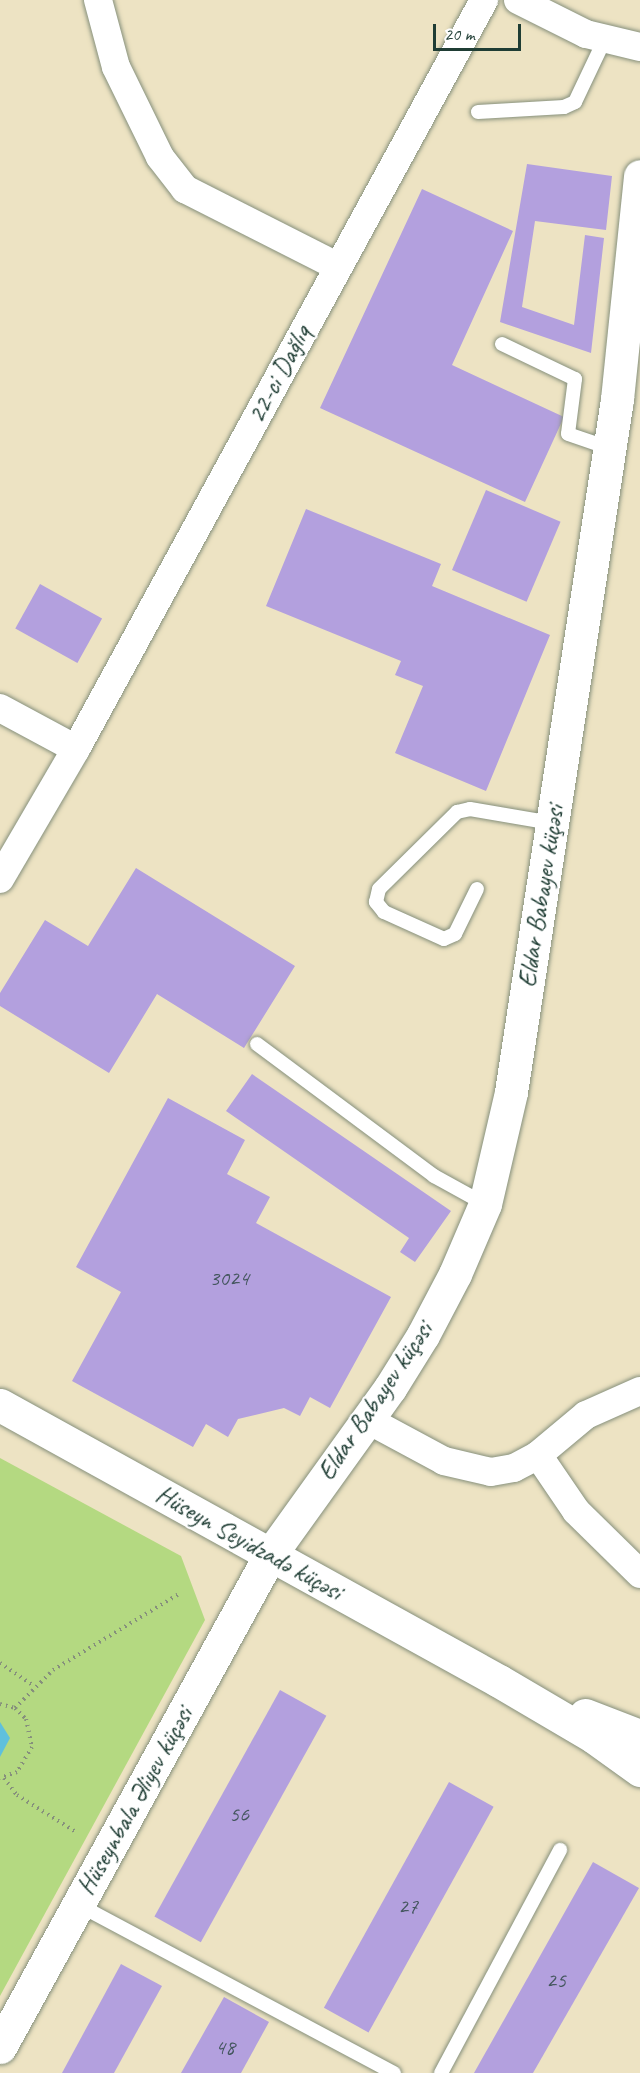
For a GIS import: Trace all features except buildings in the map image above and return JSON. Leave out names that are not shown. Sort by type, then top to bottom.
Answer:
[{"type":"street","name":"22-ci Dağlıq","points":[[0,879],[76,749],[337,266],[484,0]]},
{"type":"street","points":[[518,0],[604,40],[640,47]]},
{"type":"street","points":[[100,1],[116,67],[160,157],[184,189],[337,266]]},
{"type":"street","name":"Eldar Babayev küçəsi","points":[[270,1555],[368,1420],[423,1335],[455,1274],[485,1204],[511,1092],[609,448],[640,176]]},
{"type":"street","points":[[0,708],[76,749]]},
{"type":"street","points":[[368,1420],[444,1461],[469,1469],[514,1468],[538,1455],[586,1415],[640,1391]]},
{"type":"street","name":"Hüseyn Seyidzadə küçəsi","points":[[0,1405],[499,1681]]},
{"type":"street","points":[[538,1455],[576,1511],[640,1574]]},
{"type":"street","name":"Hüseynbala Əliyev küçəsi","points":[[0,2047],[270,1555]]},
{"type":"street","points":[[499,1681],[640,1736]]},
{"type":"street","points":[[499,1681],[594,1737],[640,1770]]},
{"type":"street","points":[[499,1681],[595,1752],[640,1797]]},
{"type":"lane","points":[[478,112],[564,107],[575,102],[604,40]]},
{"type":"lane","points":[[502,344],[575,379],[568,434],[609,448]]},
{"type":"lane","points":[[477,889],[455,934],[444,939],[384,912],[376,902],[379,889],[457,812],[470,809],[552,823]]},
{"type":"lane","points":[[257,1044],[434,1176],[485,1204]]},
{"type":"lane","points":[[441,2073],[560,1851]]},
{"type":"lane","points":[[78,1905],[394,2073]]},
{"type":"path","points":[[15,1708],[34,1686],[53,1670],[179,1593]]},
{"type":"path","points":[[0,1663],[34,1686]]},
{"type":"path","points":[[0,1704],[15,1708],[29,1725],[32,1747],[22,1766],[2,1778],[17,1795],[76,1832]]},
{"type":"green space","points":[[0,1458],[181,1556],[205,1620],[0,1996]]},
{"type":"water","points":[[0,1722],[10,1738],[0,1757]]}]
